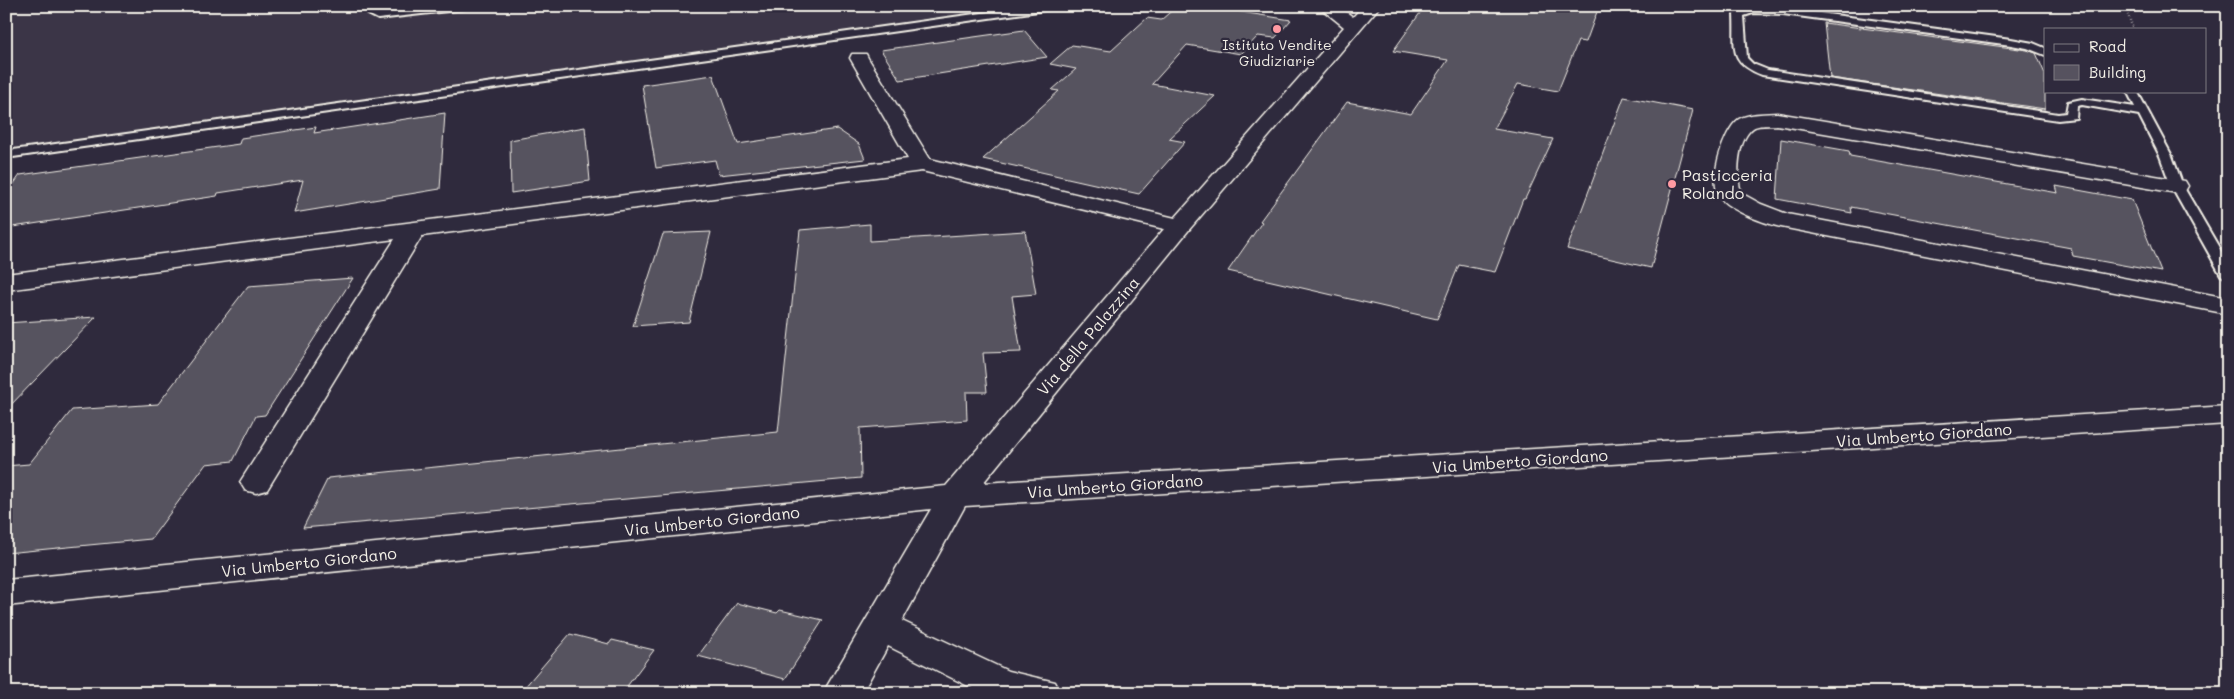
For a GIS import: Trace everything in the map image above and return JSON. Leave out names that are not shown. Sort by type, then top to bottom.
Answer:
[{"type":"street","points":[[1326,6],[1355,26]]},
{"type":"street","name":"Via della Palazzina","points":[[842,693],[955,496],[1180,226],[1372,6]]},
{"type":"street","points":[[859,58],[922,164]]},
{"type":"street","points":[[2177,186],[1777,119],[1747,123],[1734,136],[1726,185],[1730,196],[1753,209],[1781,220],[2228,306]]},
{"type":"street","points":[[6,282],[922,164],[1180,226]]},
{"type":"street","points":[[256,482],[413,230]]},
{"type":"street","name":"Via Umberto Giordano","points":[[6,593],[955,496],[2228,415]]},
{"type":"street","points":[[880,626],[1001,685],[1042,693]]},
{"type":"lane","points":[[374,6],[373,14],[378,16],[465,6]]},
{"type":"lane","points":[[6,155],[1052,6]]},
{"type":"lane","points":[[2044,52],[2029,45],[2011,42],[1783,11],[1753,10],[1739,14],[1742,59],[1749,66],[1766,73],[2058,117],[2072,116],[2072,104],[2082,102],[2143,112]]},
{"type":"lane","points":[[2133,92],[2166,156],[2177,186],[2228,275]]},
{"type":"path","points":[[2125,6],[2133,28]]},
{"type":"shaded area","points":[[6,6],[1066,6],[6,159]]},
{"type":"building","points":[[1177,6],[1204,6],[1291,20],[1275,38],[1258,36],[1241,54],[1187,45],[1152,84],[1215,96],[1169,139],[1185,142],[1139,194],[983,159],[1059,91],[1052,90],[1076,69],[1050,64],[1072,45],[1111,51],[1147,18],[1161,20]]},
{"type":"building","points":[[1425,6],[1578,6],[1598,9],[1586,42],[1578,41],[1558,91],[1518,84],[1494,129],[1553,139],[1525,199],[1523,199],[1495,272],[1459,265],[1437,319],[1228,271],[1262,222],[1260,221],[1347,102],[1411,114],[1448,60],[1393,51]]},
{"type":"building","points":[[1824,23],[2027,50],[2036,53],[2044,72],[2045,109],[1830,78]]},
{"type":"building","points":[[1024,30],[1047,57],[900,80],[881,50]]},
{"type":"building","points":[[713,75],[738,144],[837,129],[859,144],[865,159],[719,175],[715,160],[656,168],[642,85]]},
{"type":"building","points":[[1624,97],[1693,110],[1651,268],[1567,249]]},
{"type":"building","points":[[445,113],[440,189],[294,213],[303,180],[218,193],[217,196],[6,228],[6,195],[20,175],[239,144],[241,138],[316,127],[314,133]]},
{"type":"building","points":[[585,127],[590,181],[511,193],[510,140]]},
{"type":"building","points":[[1781,139],[1849,151],[1850,156],[2058,193],[2056,186],[2132,200],[2161,272],[2073,256],[2071,248],[1851,207],[1852,213],[1777,199]]},
{"type":"building","points":[[870,224],[870,241],[1025,231],[1036,294],[1012,296],[1021,352],[983,353],[987,392],[966,392],[967,420],[860,428],[861,478],[303,528],[328,478],[778,432],[800,230]]},
{"type":"building","points":[[711,232],[689,322],[633,326],[663,234]]},
{"type":"building","points":[[353,278],[265,415],[256,416],[233,461],[206,464],[151,539],[6,553],[6,466],[29,464],[72,410],[158,404],[248,286]]},
{"type":"building","points":[[96,317],[6,410],[6,323]]},
{"type":"building","points":[[737,603],[777,613],[780,610],[823,620],[785,679],[698,656]]},
{"type":"building","points":[[570,634],[609,644],[612,640],[654,650],[622,693],[568,693],[558,690],[556,693],[541,693],[524,688]]},
{"type":"place","name":"Istituto Vendite Giudiziarie","points":[[1277,29]]},
{"type":"place","name":"Pasticceria Rolando","points":[[1672,184]]}]
